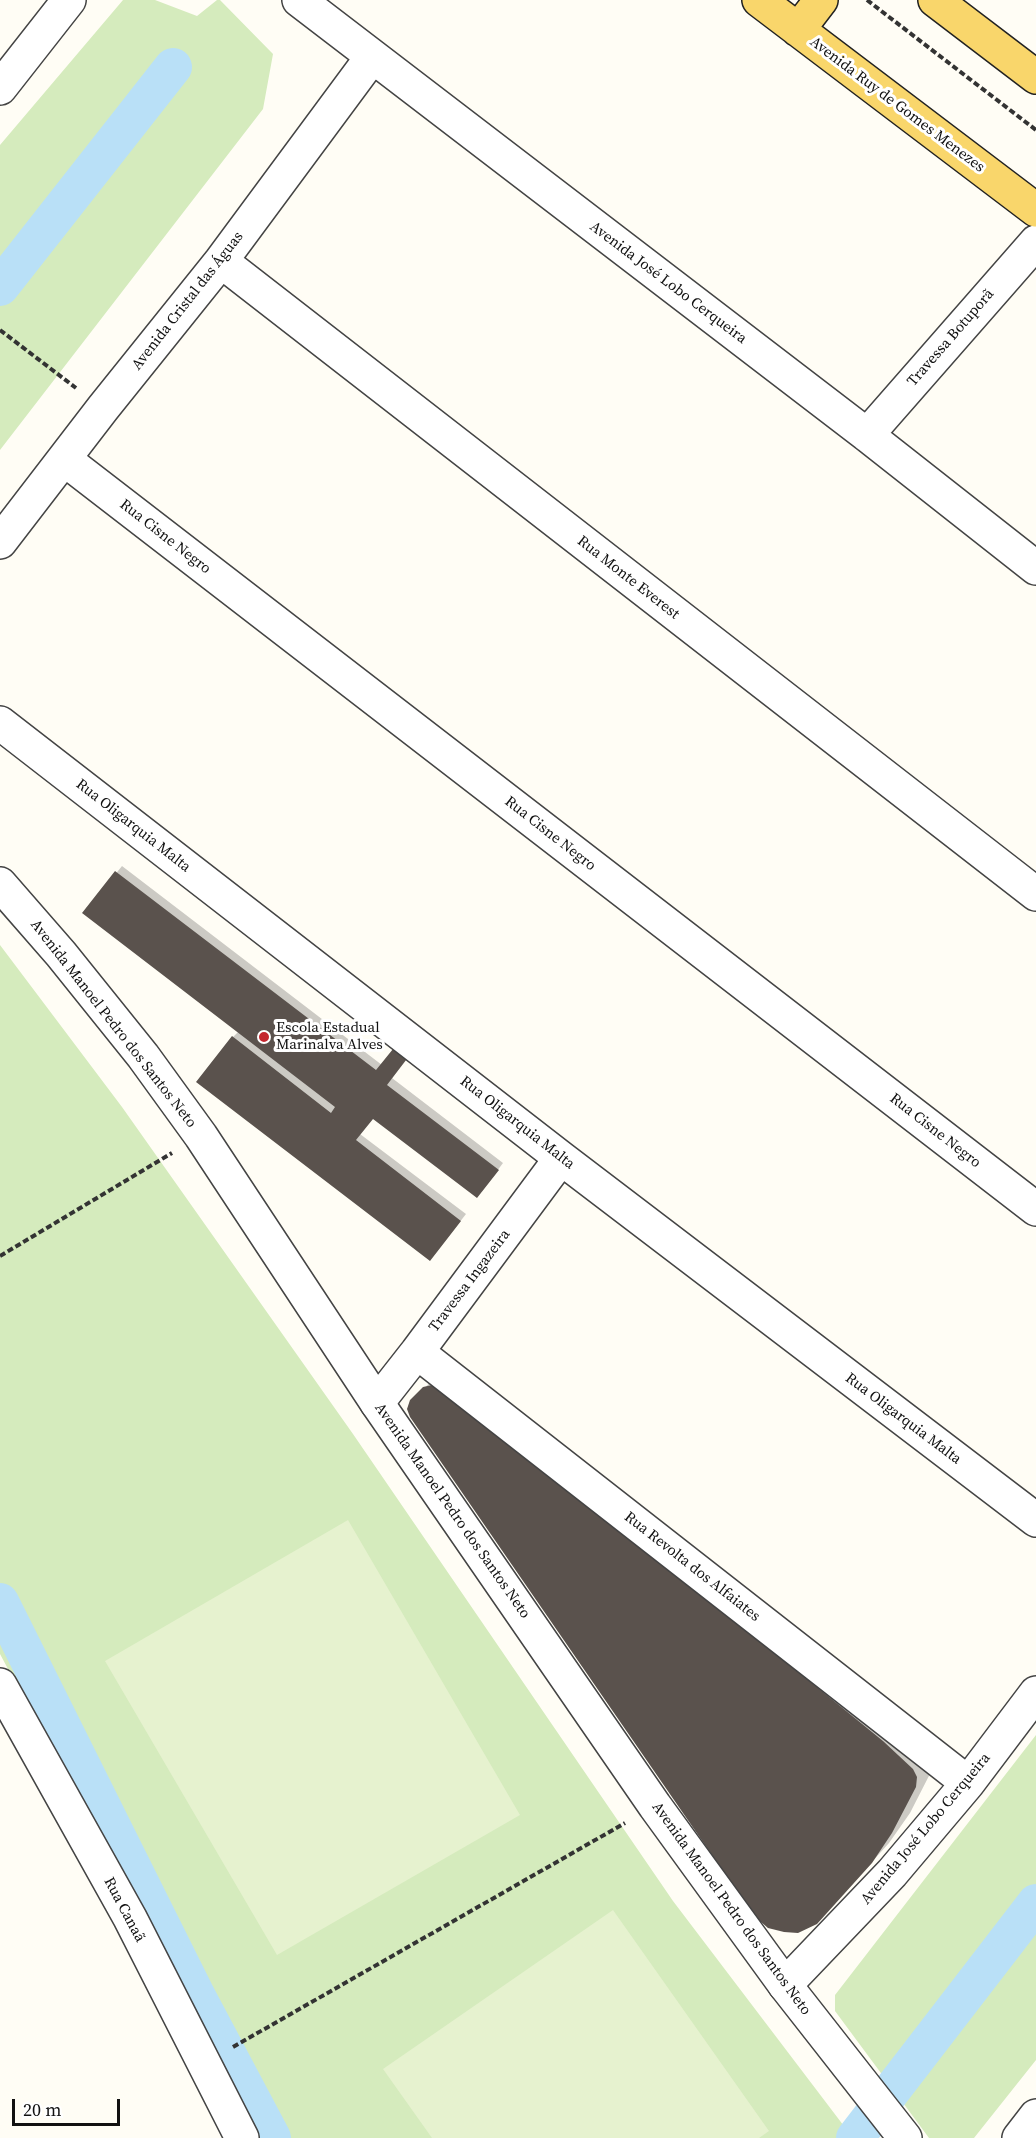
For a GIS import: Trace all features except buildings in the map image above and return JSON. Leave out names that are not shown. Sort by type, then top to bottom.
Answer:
[{"type":"main road","name":"Avenida Ruy de Gomes Menezes","points":[[759,0],[1036,210]]},
{"type":"main road","points":[[798,30],[821,0]]},
{"type":"main road","points":[[935,0],[1036,77]]},
{"type":"street","points":[[0,88],[69,0]]},
{"type":"street","name":"Avenida José Lobo Cerqueira","points":[[299,0],[867,435],[1036,568]]},
{"type":"street","name":"Avenida Cristal das Águas","points":[[0,542],[220,261],[372,57]]},
{"type":"street","name":"Travessa Botuporã","points":[[867,435],[1036,242]]},
{"type":"street","name":"Rua Monte Everest","points":[[220,261],[1036,894]]},
{"type":"street","name":"Rua Cisne Negro","points":[[64,459],[1036,1209]]},
{"type":"street","name":"Rua Oligarquia Malta","points":[[0,723],[561,1158],[1036,1520]]},
{"type":"street","name":"Avenida Manoel Pedro dos Santos Neto","points":[[0,885],[61,954],[142,1056],[201,1136],[377,1403],[655,1806],[784,1985],[905,2138]]},
{"type":"street","name":"Travessa Ingazeira","points":[[377,1403],[561,1158]]},
{"type":"street","name":"Rua Revolta dos Alfaiates","points":[[417,1352],[968,1783]]},
{"type":"street","name":"Rua Canaã","points":[[0,1685],[130,1918],[242,2138]]},
{"type":"street","name":"Avenida José Lobo Cerqueira","points":[[784,1985],[892,1873],[968,1783],[1036,1693]]},
{"type":"street","points":[[1019,2138],[1036,2116]]},
{"type":"path","points":[[867,0],[1036,130]]},
{"type":"path","points":[[0,330],[103,408]]},
{"type":"path","points":[[0,1256],[201,1136]]},
{"type":"path","points":[[226,2051],[655,1806]]},
{"type":"green space","points":[[123,0],[155,0],[197,16],[220,0],[273,54],[263,109],[0,450],[0,145]]},
{"type":"green space","points":[[0,945],[122,1107],[353,1434],[673,1901],[853,2138],[259,2138],[0,1654]]},
{"type":"green space","points":[[348,1520],[520,1815],[277,1955],[105,1661]]},
{"type":"green space","points":[[1036,1735],[1036,2060],[974,2138],[929,2138],[835,2011],[835,1995]]},
{"type":"green space","points":[[613,1910],[769,2131],[759,2138],[432,2138],[383,2069]]},
{"type":"waterway","points":[[0,287],[173,67]]},
{"type":"waterway","points":[[0,1602],[196,1995],[272,2138]]},
{"type":"waterway","points":[[855,2138],[1036,1903]]},
{"type":"place","name":"Escola Estadual Marinalva Alves","points":[[264,1037]]}]
